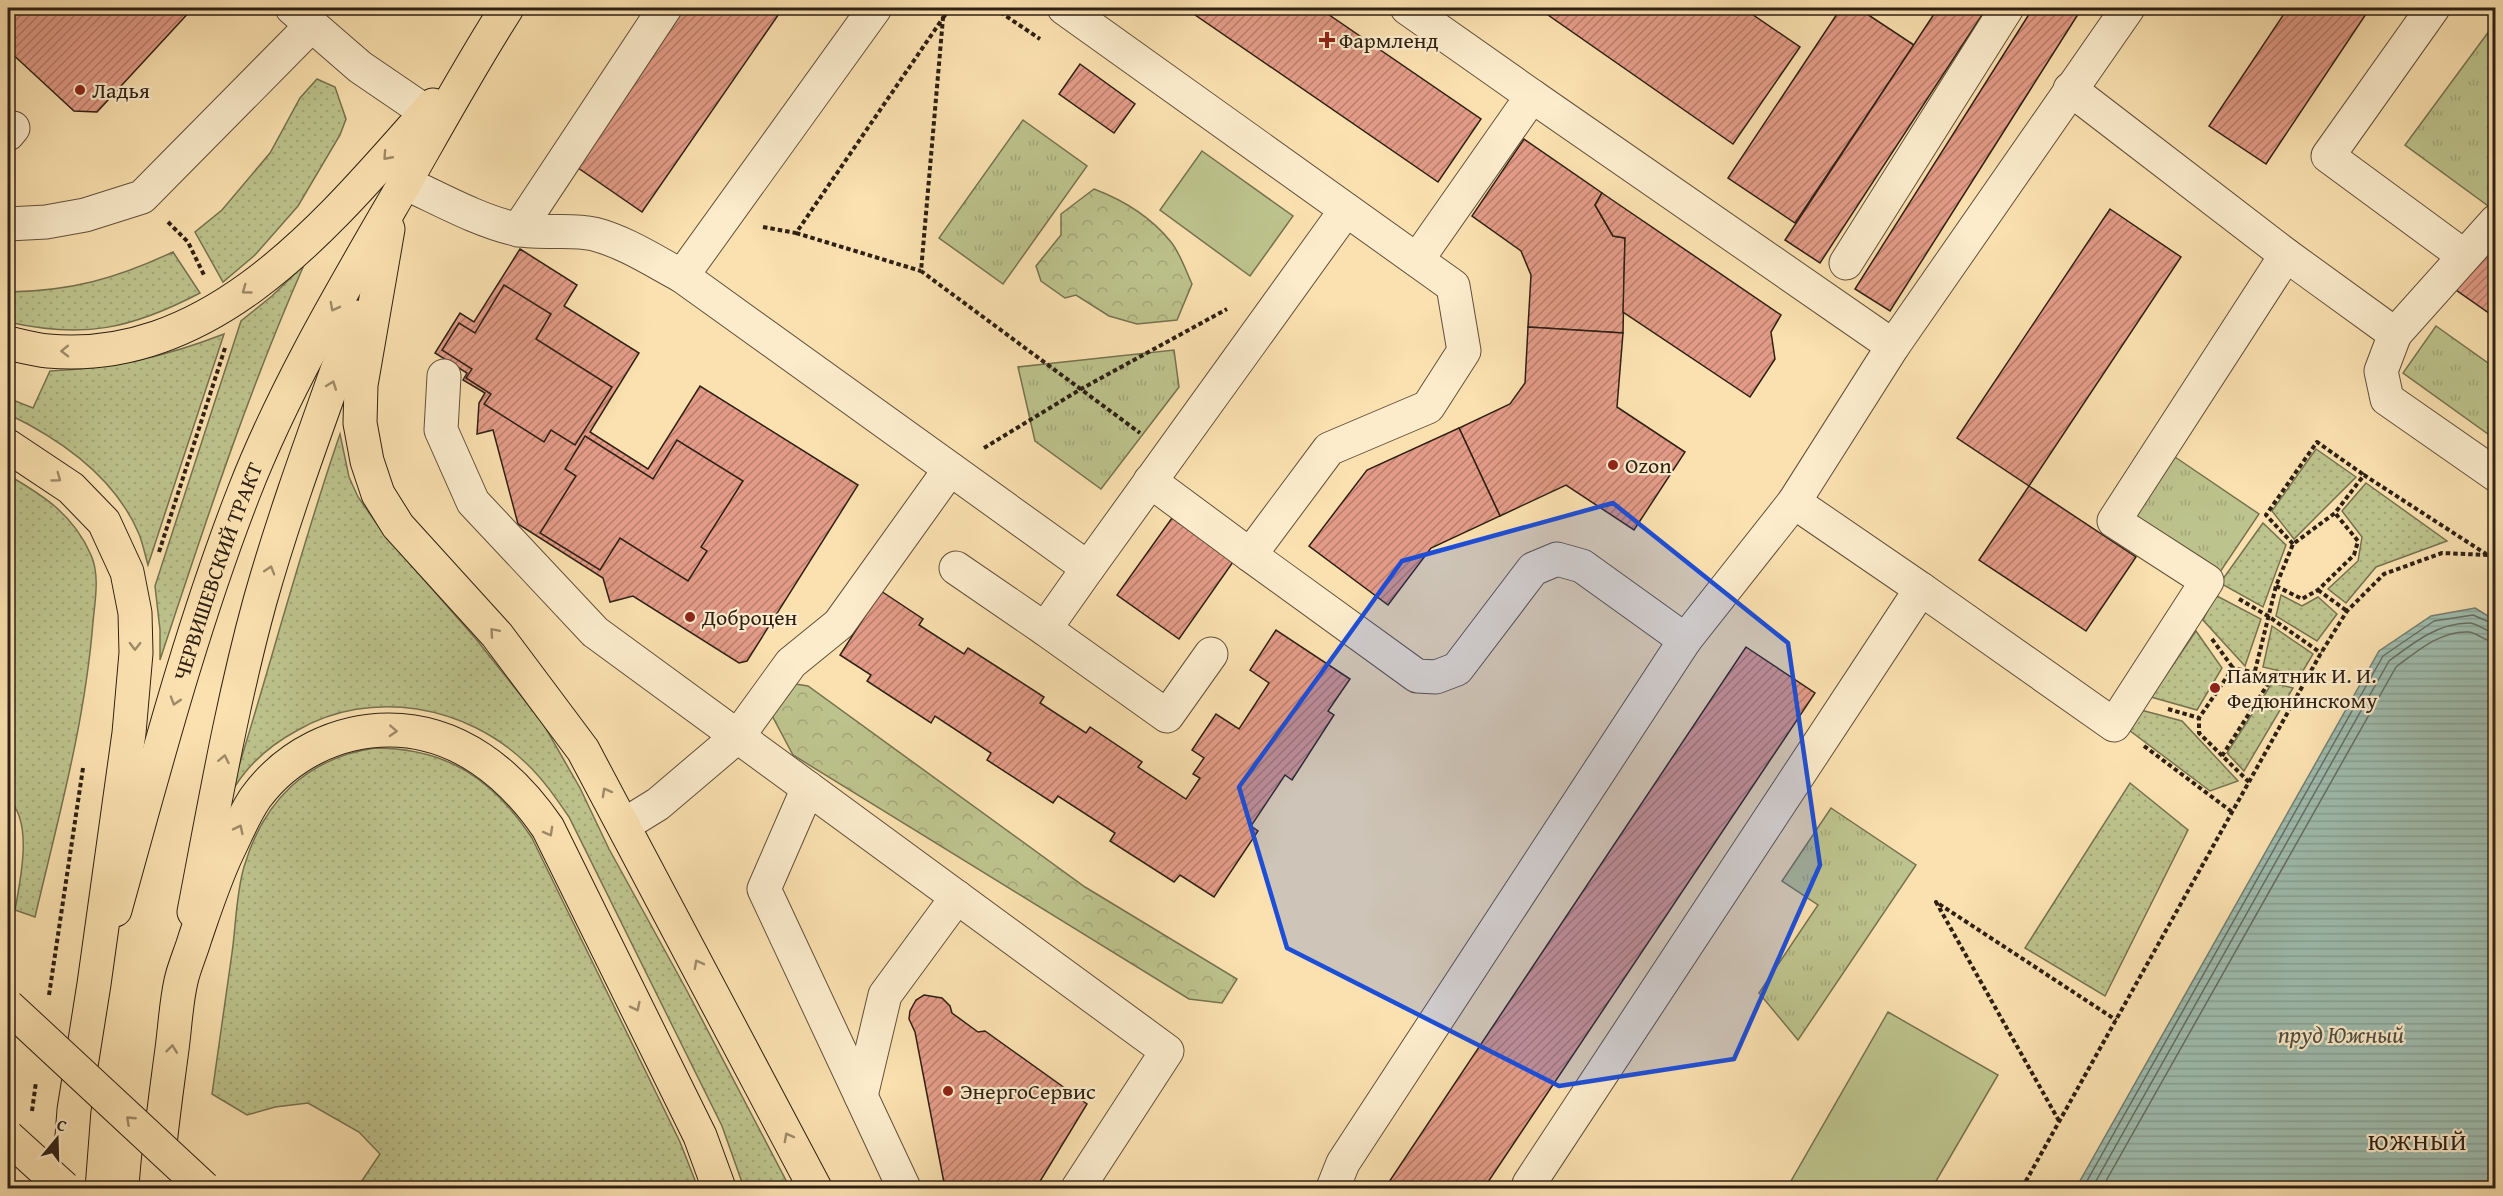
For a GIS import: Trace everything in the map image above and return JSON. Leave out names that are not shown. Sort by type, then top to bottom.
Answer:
[{"type":"main road","name":"ЧЕРВИШЕВСКИЙ ТРАКТ","points":[[94,984],[152,777],[215,575],[244,492],[296,378],[477,55],[507,8]]},
{"type":"main road","points":[[8,343],[48,351],[89,351],[127,346],[170,333],[221,309],[299,248],[363,183],[477,55]]},
{"type":"main road","name":"ЧЕРВИШЕВСКИЙ ТРАКТ","points":[[181,982],[240,684],[260,601],[305,459],[405,183]]},
{"type":"main road","points":[[388,229],[361,385],[360,423],[367,461],[378,494],[399,526],[497,635],[583,750],[815,1188]]},
{"type":"main road","points":[[8,446],[71,488],[104,522],[127,572],[135,612],[136,653],[129,733],[74,1110],[66,1188]]},
{"type":"main road","points":[[156,1188],[181,982],[216,877],[256,797],[275,776],[306,752],[323,743],[351,734],[374,730],[419,733],[447,741],[470,752],[509,780],[530,802],[548,828],[700,1136],[719,1188]]},
{"type":"main road","points":[[8,1006],[204,1188]]},
{"type":"main road","points":[[8,1137],[66,1188]]},
{"type":"lane","points":[[518,230],[664,8]]},
{"type":"lane","points":[[682,276],[875,8]]},
{"type":"lane","points":[[1064,8],[1453,286],[1464,351],[1428,407],[1329,449],[1250,555]]},
{"type":"lane","points":[[1407,8],[1893,346]]},
{"type":"lane","points":[[1846,263],[2007,8]]},
{"type":"lane","points":[[1333,1188],[1343,1163],[1684,640],[1794,502],[1893,346],[2128,8]]},
{"type":"lane","points":[[2433,8],[2328,156],[2464,256]]},
{"type":"lane","points":[[8,224],[46,222],[85,215],[142,196],[301,17],[360,67],[426,112]]},
{"type":"lane","points":[[2070,89],[2286,255],[2395,334]]},
{"type":"lane","points":[[1417,260],[1532,96]]},
{"type":"lane","points":[[405,183],[490,222],[518,230],[594,234],[624,246],[682,276],[1088,568]]},
{"type":"lane","points":[[1045,629],[1346,210]]},
{"type":"lane","points":[[2496,221],[2395,334],[2381,371],[2387,399],[2496,476]]},
{"type":"lane","points":[[1794,502],[2114,724],[2207,581],[2114,521],[2286,255]]},
{"type":"lane","points":[[444,376],[441,430],[473,502],[595,632],[1167,1051],[1078,1188]]},
{"type":"lane","points":[[624,825],[658,804],[738,736],[791,663],[839,624],[950,469]]},
{"type":"lane","points":[[1150,481],[1417,676],[1436,677],[1457,669],[1533,569],[1557,559],[1582,566],[1684,640]]},
{"type":"lane","points":[[956,568],[1167,716],[1211,654]]},
{"type":"lane","points":[[1532,1188],[1529,1184],[1921,589]]},
{"type":"lane","points":[[808,788],[764,889],[904,1188]]},
{"type":"lane","points":[[861,1095],[885,995],[957,897]]},
{"type":"path","points":[[796,233],[950,8]]},
{"type":"path","points":[[921,272],[943,18]]},
{"type":"path","points":[[721,220],[796,233],[921,272],[1169,455]]},
{"type":"path","points":[[950,469],[1081,389],[1257,292],[1280,300]]},
{"type":"path","points":[[2293,544],[2266,515],[2317,442],[2496,561]]},
{"type":"path","points":[[2254,671],[2276,586],[2293,544],[2335,513],[2364,475]]},
{"type":"path","points":[[2276,586],[2302,599],[2318,590],[2354,555],[2358,541],[2335,513]]},
{"type":"path","points":[[2022,1188],[2304,682],[2347,611],[2384,574],[2442,554],[2488,555]]},
{"type":"path","points":[[2207,581],[2268,616],[2321,653]]},
{"type":"path","points":[[2318,590],[2347,611]]},
{"type":"path","points":[[2249,782],[2199,733],[2199,718],[2233,668],[2304,682]]},
{"type":"path","points":[[2222,756],[2273,675]]},
{"type":"path","points":[[2114,724],[2232,812]]},
{"type":"path","points":[[2059,1122],[1936,902],[2116,1020]]},
{"type":"highlighted area","points":[[1613,503],[1788,643],[1820,865],[1734,1059],[1559,1086],[1287,948],[1239,787],[1402,561]]},
{"type":"green space","points":[[2495,23],[2496,202],[2491,208],[2405,145]]},
{"type":"green space","points":[[317,79],[335,87],[346,119],[340,135],[298,206],[255,255],[223,282],[195,232],[222,210],[270,153],[300,98]]},
{"type":"green space","points":[[1023,120],[1087,166],[1003,284],[939,238]]},
{"type":"green space","points":[[1202,151],[1293,216],[1250,276],[1160,210]]},
{"type":"green space","points":[[1094,189],[1136,210],[1155,225],[1174,246],[1192,284],[1177,320],[1137,324],[1109,316],[1076,295],[1065,298],[1041,281],[1036,266],[1061,235],[1061,214]]},
{"type":"green space","points":[[173,252],[200,293],[152,315],[107,327],[84,330],[60,330],[8,322],[8,292],[52,289],[92,282],[132,270]]},
{"type":"green space","points":[[304,265],[245,412],[160,660],[160,630],[155,586],[241,321],[272,296]]},
{"type":"green space","points":[[2436,326],[2495,368],[2495,439],[2403,373]]},
{"type":"green space","points":[[224,334],[148,565],[139,534],[116,495],[85,462],[67,448],[8,414],[8,398],[33,408],[50,371],[138,360],[181,349]]},
{"type":"green space","points":[[1174,350],[1179,387],[1101,489],[1035,441],[1018,367]]},
{"type":"green space","points":[[340,434],[349,477],[358,497],[384,534],[476,639],[542,722],[580,788],[609,849],[686,989],[790,1188],[744,1188],[722,1126],[569,817],[538,776],[502,743],[475,727],[447,716],[417,709],[386,707],[356,709],[326,717],[298,730],[278,743],[251,766],[230,795]]},
{"type":"green space","points":[[2316,449],[2356,477],[2294,539],[2272,511]]},
{"type":"green space","points":[[2175,457],[2259,514],[2218,575],[2134,518]]},
{"type":"green space","points":[[8,475],[45,499],[76,528],[91,555],[96,579],[96,597],[84,697],[35,917],[15,910],[22,868],[23,836],[16,809],[8,799]]},
{"type":"green space","points":[[2366,483],[2447,541],[2376,567],[2346,603],[2328,589],[2358,561],[2362,537],[2342,511]]},
{"type":"green space","points":[[2263,523],[2286,545],[2263,607],[2220,583]]},
{"type":"green space","points":[[2215,595],[2261,619],[2245,666],[2203,620]]},
{"type":"green space","points":[[2281,595],[2302,606],[2318,597],[2337,614],[2317,641],[2276,616]]},
{"type":"green space","points":[[2272,626],[2313,654],[2300,676],[2263,667]]},
{"type":"green space","points":[[2196,631],[2222,668],[2197,710],[2151,697]]},
{"type":"green space","points":[[783,682],[808,686],[1085,887],[1237,979],[1222,1003],[1189,999],[793,755],[769,710]]},
{"type":"green space","points":[[2272,683],[2293,688],[2244,771],[2227,753]]},
{"type":"green space","points":[[2141,710],[2182,721],[2238,781],[2210,791],[2129,730]]},
{"type":"green space","points":[[375,748],[401,749],[446,761],[466,771],[484,784],[517,817],[532,838],[680,1142],[698,1188],[357,1188],[380,1154],[359,1132],[308,1103],[275,1107],[247,1115],[212,1094],[239,888],[252,843],[276,803],[291,786],[329,762],[351,753]]},
{"type":"green space","points":[[2130,783],[2188,830],[2105,996],[2025,948]]},
{"type":"green space","points":[[1831,808],[1916,865],[1798,1040],[1759,993],[1818,905],[1782,881]]},
{"type":"green space","points":[[1888,1012],[1998,1075],[1932,1188],[1787,1188]]},
{"type":"water","name":"пруд Южный","points":[[2475,608],[2496,621],[2495,1188],[2076,1188],[2379,651],[2431,616]]},
{"type":"building","points":[[8,8],[193,8],[97,112],[74,111],[8,50]]},
{"type":"building","points":[[679,8],[783,8],[642,212],[571,163]]},
{"type":"building","points":[[1185,8],[1319,8],[1481,119],[1438,182]]},
{"type":"building","points":[[1538,8],[1743,8],[1800,47],[1733,144]]},
{"type":"building","points":[[1841,8],[1858,8],[1914,45],[1795,223],[1728,178]]},
{"type":"building","points":[[1938,8],[1978,8],[1984,12],[1820,263],[1785,240]]},
{"type":"building","points":[[2033,8],[2082,8],[1890,311],[1855,289]]},
{"type":"building","points":[[2288,8],[2370,8],[2266,164],[2209,126]]},
{"type":"building","points":[[1080,64],[1135,104],[1114,133],[1059,94]]},
{"type":"building","points":[[1524,139],[1602,193],[1595,205],[1613,236],[1625,238],[1623,333],[1528,327],[1531,275],[1521,251],[1472,216]]},
{"type":"building","points":[[1602,193],[1781,315],[1771,332],[1775,359],[1750,397],[1623,312],[1625,238],[1613,236],[1595,205]]},
{"type":"building","points":[[2110,209],[2181,257],[2029,486],[1957,438]]},
{"type":"building","points":[[2496,232],[2496,318],[2456,290]]},
{"type":"building","points":[[520,249],[577,285],[564,306],[639,353],[590,432],[648,469],[700,386],[858,485],[747,661],[739,663],[633,596],[610,602],[603,578],[518,524],[493,430],[477,434],[479,403],[485,393],[463,380],[467,373],[435,353],[460,313],[474,322]]},
{"type":"building","points":[[504,285],[551,314],[536,339],[612,387],[575,445],[551,430],[544,442],[484,404],[491,394],[466,378],[472,369],[442,350],[459,323],[475,333]]},
{"type":"building","points":[[1528,327],[1623,333],[1617,407],[1685,452],[1634,530],[1566,485],[1500,516],[1459,428],[1510,404],[1525,383]]},
{"type":"building","points":[[1459,428],[1500,516],[1431,548],[1388,605],[1309,546],[1367,470]]},
{"type":"building","points":[[585,436],[653,479],[677,440],[743,481],[701,547],[707,551],[688,581],[620,538],[600,570],[540,533],[576,476],[565,469]]},
{"type":"building","points":[[2029,486],[2136,557],[2086,631],[1979,560]]},
{"type":"building","points":[[1172,518],[1233,562],[1179,639],[1117,595]]},
{"type":"building","points":[[881,591],[923,619],[919,625],[964,654],[968,648],[1044,697],[1040,703],[1086,733],[1090,727],[1142,762],[1138,767],[1186,799],[1200,778],[1193,774],[1204,758],[1192,750],[1216,714],[1239,729],[1269,683],[1250,670],[1276,630],[1350,679],[1328,711],[1334,715],[1292,780],[1285,775],[1251,826],[1258,831],[1214,897],[1180,875],[1174,882],[1110,841],[1115,833],[1058,796],[1053,803],[987,760],[991,753],[935,716],[931,723],[867,681],[871,675],[840,655]]},
{"type":"building","points":[[1746,647],[1815,693],[1484,1188],[1385,1188]]},
{"type":"building","points":[[924,995],[942,998],[950,1006],[952,1013],[978,1032],[985,1031],[1087,1104],[1036,1188],[945,1188],[915,1032],[909,1019],[910,1011],[916,1000]]},
{"type":"place","name":"Фармленд","points":[[1327,40]]},
{"type":"place","name":"Ладья","points":[[80,90]]},
{"type":"place","name":"Ozon","points":[[1613,465]]},
{"type":"place","name":"Доброцен","points":[[690,617]]},
{"type":"place","name":"Памятник И. И. Федюнинскому","points":[[2215,688]]},
{"type":"place","name":"ЭнергоСервис","points":[[948,1091]]},
{"type":"district","name":"ЮЖНЫЙ","points":[[2418,1141]]}]
